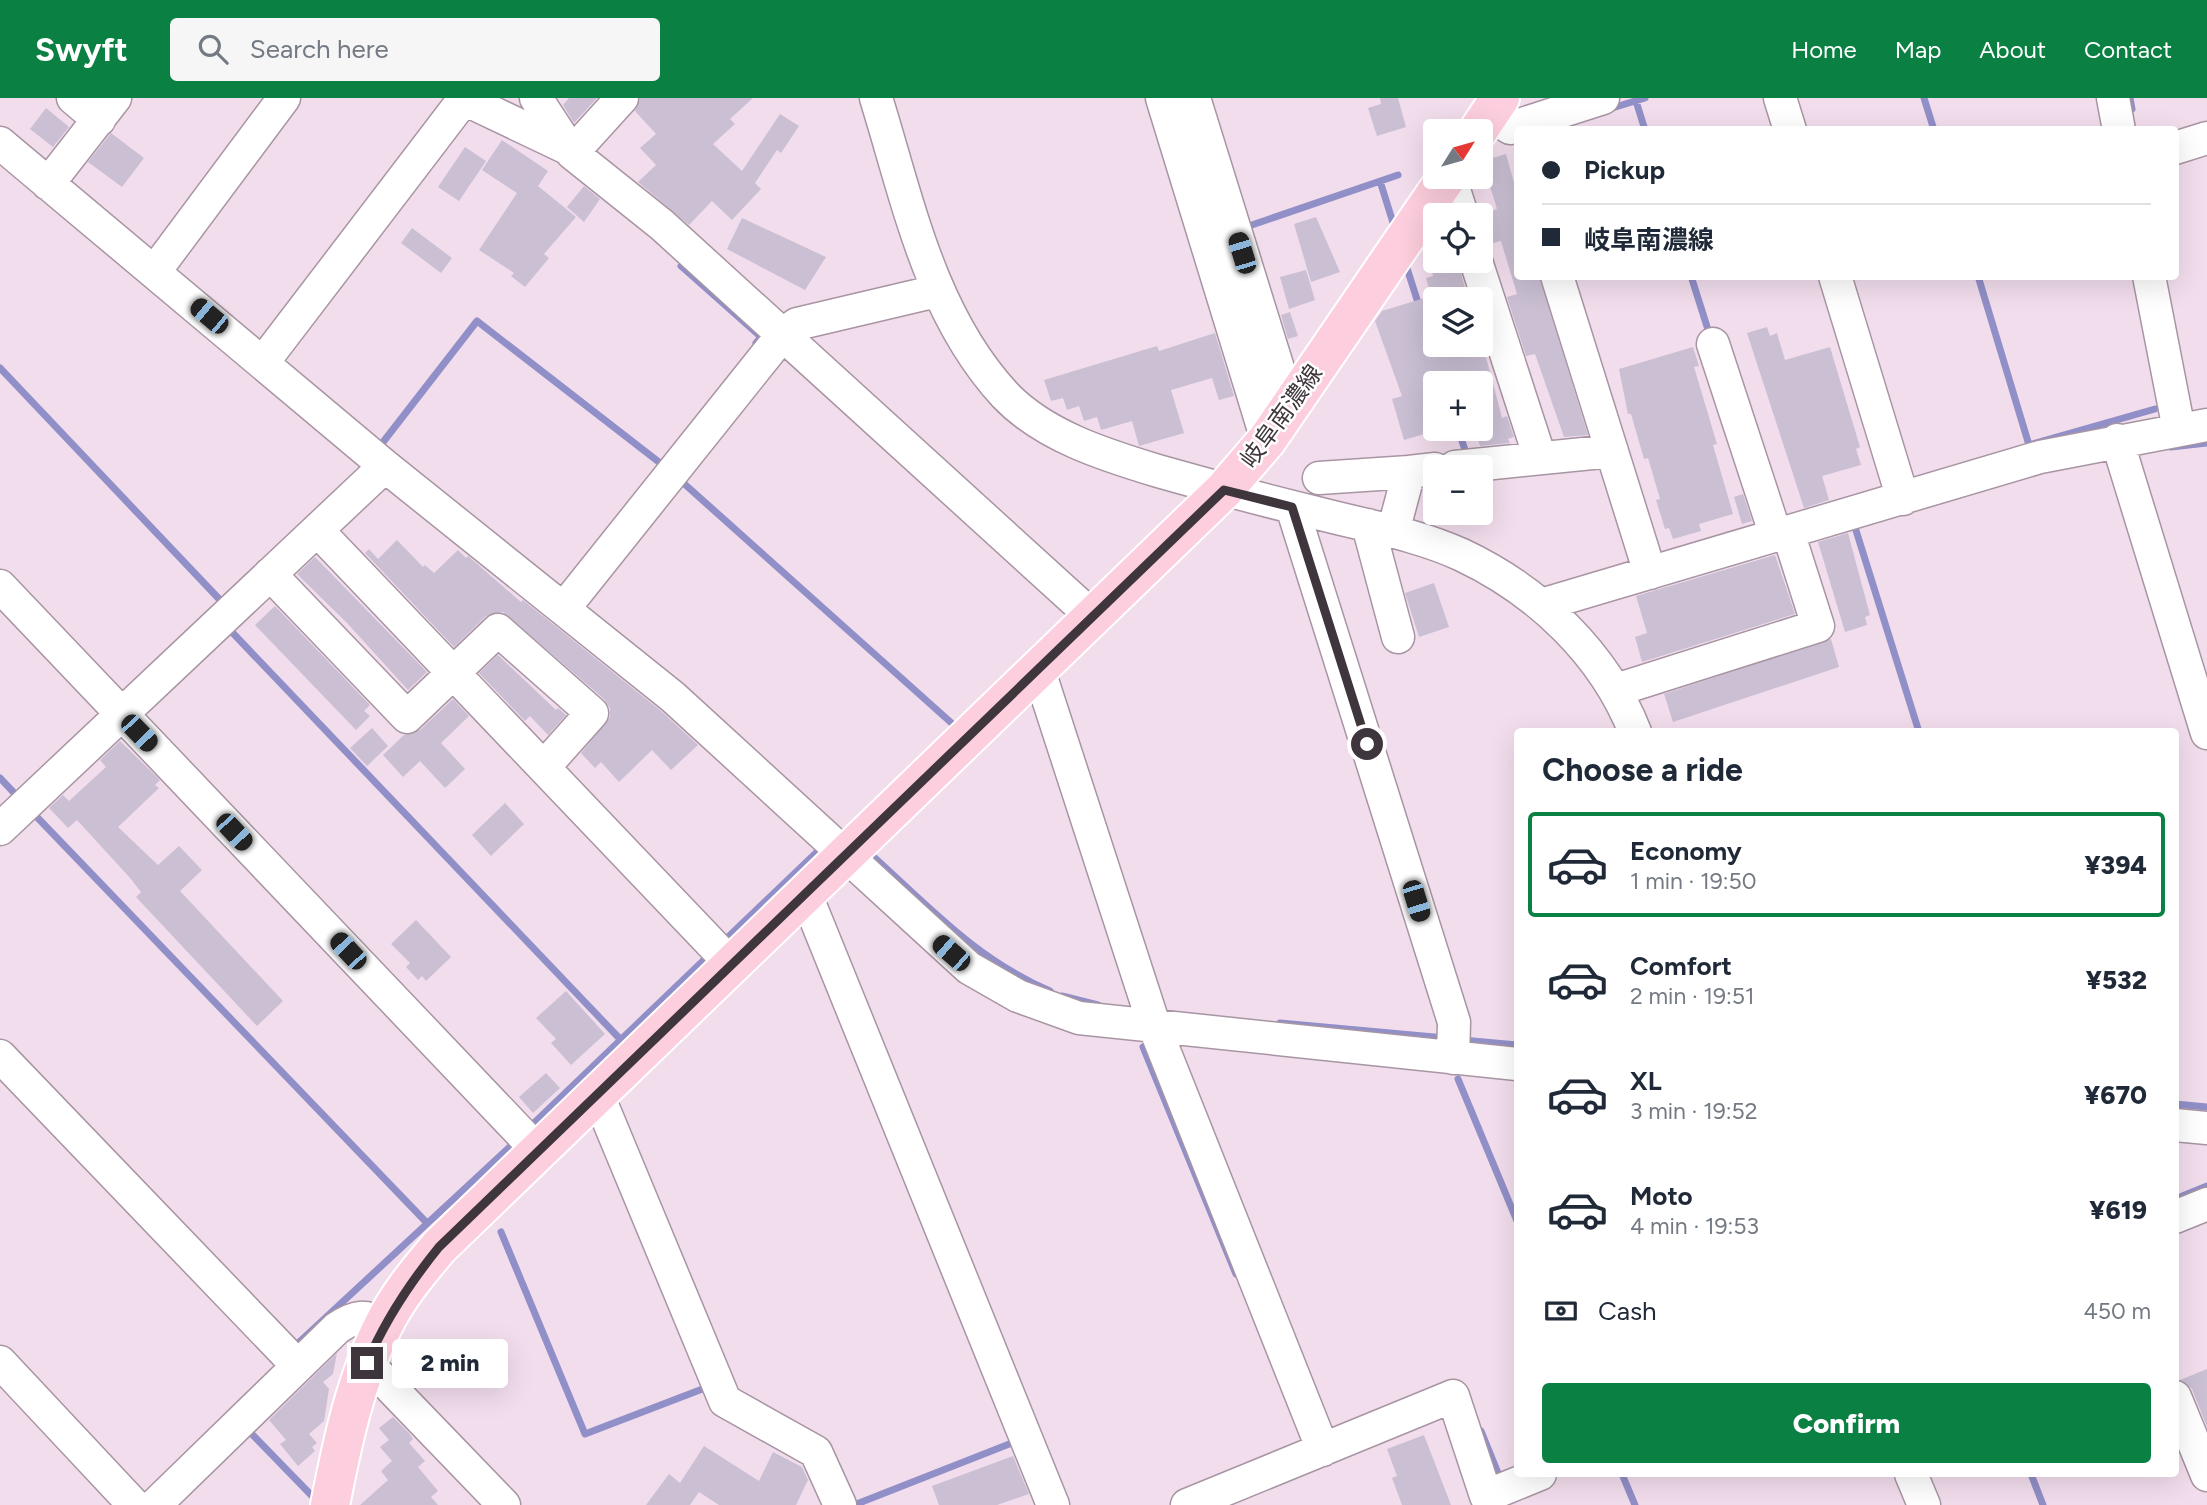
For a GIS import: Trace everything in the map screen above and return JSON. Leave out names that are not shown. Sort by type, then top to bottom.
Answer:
[{"type":"main road","name":"岐阜南濃線","points":[[330,1505],[353,1402],[383,1325],[409,1284],[439,1247],[1224,490],[1267,440],[1440,189]]},
{"type":"street","points":[[48,184],[107,109],[73,98]]},
{"type":"street","points":[[155,271],[284,98]]},
{"type":"street","points":[[537,98],[569,150]]},
{"type":"street","points":[[569,150],[622,98]]},
{"type":"street","points":[[876,98],[937,291],[970,353],[1000,388],[1058,433],[1115,458],[1224,490],[1381,529],[1461,554],[1541,605],[1592,657],[1616,690],[1633,728]]},
{"type":"street","points":[[1162,98],[1267,440]]},
{"type":"street","points":[[1194,98],[1290,407]]},
{"type":"street","points":[[1498,118],[1603,98]]},
{"type":"street","points":[[1780,98],[1789,126]]},
{"type":"street","points":[[2113,98],[2118,126]]},
{"type":"street","points":[[264,361],[463,99],[569,150],[662,225],[1094,618]]},
{"type":"street","points":[[2179,147],[2207,138]]},
{"type":"street","points":[[0,143],[264,361],[384,466],[565,607],[673,697],[969,968],[1018,996],[1079,1018],[1514,1064]]},
{"type":"street","points":[[1480,273],[1540,458]]},
{"type":"street","points":[[1558,280],[1650,573]]},
{"type":"street","points":[[1836,280],[1903,499]]},
{"type":"street","points":[[1541,605],[2040,457],[2193,427],[2150,280]]},
{"type":"street","points":[[565,607],[782,334],[797,324],[937,291]]},
{"type":"street","points":[[1616,690],[1818,626],[1713,344]]},
{"type":"street","points":[[2118,440],[2207,733]]},
{"type":"street","points":[[1493,463],[1612,451]]},
{"type":"street","points":[[0,829],[384,466]]},
{"type":"street","points":[[1320,478],[1422,471]]},
{"type":"street","points":[[1398,637],[1381,529],[1422,471]]},
{"type":"street","points":[[1292,507],[1454,1022],[1453,1058]]},
{"type":"street","points":[[317,530],[732,965]]},
{"type":"street","points":[[270,574],[407,717],[498,630],[592,713],[544,767]]},
{"type":"street","points":[[0,586],[537,1150]]},
{"type":"street","points":[[1039,671],[1155,1028],[1324,1450]]},
{"type":"street","points":[[806,895],[1044,1502]]},
{"type":"street","points":[[0,1056],[298,1366]]},
{"type":"street","points":[[597,1093],[724,1401],[816,1452],[840,1505]]},
{"type":"street","points":[[2179,1125],[2207,1128]]},
{"type":"street","points":[[2179,1215],[2207,1204]]},
{"type":"street","points":[[155,1505],[298,1366],[353,1317],[370,1316],[383,1325]]},
{"type":"street","points":[[0,1362],[134,1505]]},
{"type":"street","points":[[367,1363],[505,1505]]},
{"type":"street","points":[[1187,1505],[1453,1396],[1485,1500],[1534,1477]]},
{"type":"street","points":[[2179,1407],[2207,1475]]},
{"type":"street","points":[[1912,1477],[1924,1505]]},
{"type":"building","points":[[569,98],[597,98],[574,123],[563,105]]},
{"type":"building","points":[[640,98],[753,98],[730,119],[735,124],[713,144],[742,171],[780,114],[799,126],[781,153],[777,150],[755,183],[761,189],[732,220],[712,201],[689,225],[638,182],[656,165],[640,148],[656,134],[635,111]]},
{"type":"building","points":[[1380,98],[1398,98],[1406,127],[1377,136],[1368,108],[1381,104]]},
{"type":"building","points":[[46,108],[69,127],[53,147],[30,129]]},
{"type":"building","points":[[111,133],[144,158],[122,187],[88,162]]},
{"type":"building","points":[[502,140],[548,171],[538,186],[576,217],[544,254],[549,258],[525,287],[511,276],[514,273],[479,250],[517,193],[482,170]]},
{"type":"building","points":[[465,147],[486,161],[459,201],[438,187]]},
{"type":"building","points":[[1506,154],[1514,182],[1514,280],[1540,280],[1588,435],[1564,437],[1535,354],[1526,356],[1507,297],[1517,294],[1501,241],[1493,243],[1493,210],[1497,209],[1491,189],[1493,189],[1493,158]]},
{"type":"building","points":[[584,186],[600,199],[584,222],[567,207]]},
{"type":"building","points":[[1316,217],[1340,272],[1311,282],[1294,224]]},
{"type":"building","points":[[742,218],[826,257],[805,290],[727,249]]},
{"type":"building","points":[[412,228],[452,258],[441,273],[401,243]]},
{"type":"building","points":[[1306,270],[1315,300],[1289,309],[1280,277]]},
{"type":"building","points":[[1432,273],[1461,273],[1465,287],[1428,287],[1426,278],[1433,276]]},
{"type":"building","points":[[1423,298],[1423,357],[1486,357],[1490,371],[1423,371],[1423,434],[1404,440],[1392,399],[1402,396],[1375,321],[1382,311]]},
{"type":"building","points":[[1290,312],[1298,336],[1288,339],[1281,315]]},
{"type":"building","points":[[1767,327],[1770,336],[1777,333],[1785,360],[1830,347],[1860,447],[1856,449],[1861,465],[1822,476],[1829,500],[1804,508],[1747,333]]},
{"type":"building","points":[[1215,333],[1234,396],[1219,400],[1212,378],[1171,390],[1184,433],[1139,446],[1132,421],[1101,430],[1097,417],[1084,421],[1079,406],[1067,410],[1063,398],[1051,401],[1044,380],[1157,346],[1159,351]]},
{"type":"building","points":[[1693,347],[1699,366],[1694,367],[1717,444],[1713,445],[1733,514],[1699,524],[1701,531],[1673,539],[1669,528],[1665,529],[1656,500],[1660,499],[1648,458],[1644,459],[1631,414],[1628,414],[1619,369]]},
{"type":"building","points":[[1493,384],[1502,418],[1507,416],[1514,437],[1508,439],[1510,443],[1480,446],[1479,441],[1493,441]]},
{"type":"building","points":[[1743,494],[1752,521],[1742,524],[1734,497]]},
{"type":"building","points":[[1848,533],[1870,615],[1865,617],[1867,625],[1845,632],[1818,542]]},
{"type":"building","points":[[397,540],[423,567],[425,565],[434,573],[458,550],[466,558],[468,556],[521,602],[523,600],[661,711],[698,745],[671,770],[652,750],[619,782],[601,762],[595,768],[581,753],[610,717],[610,708],[604,699],[503,612],[486,616],[454,647],[365,553],[369,549],[378,559]]},
{"type":"building","points":[[1775,555],[1795,614],[1642,662],[1635,637],[1647,633],[1636,596]]},
{"type":"building","points":[[315,557],[427,672],[408,690],[347,623],[297,574]]},
{"type":"building","points":[[1434,583],[1449,627],[1419,637],[1405,593]]},
{"type":"building","points":[[275,606],[370,705],[364,711],[370,716],[356,730],[255,625]]},
{"type":"building","points":[[1831,639],[1839,667],[1673,722],[1664,694]]},
{"type":"building","points":[[498,655],[556,710],[558,708],[566,715],[548,735],[530,716],[525,721],[479,673]]},
{"type":"building","points":[[453,699],[469,716],[441,743],[465,769],[445,788],[420,761],[403,777],[383,755],[404,735],[420,730]]},
{"type":"building","points":[[372,728],[388,746],[367,766],[350,748]]},
{"type":"building","points":[[120,741],[160,780],[155,785],[159,788],[118,827],[158,865],[179,846],[202,870],[180,891],[283,1001],[257,1026],[136,897],[141,892],[77,820],[68,828],[49,808],[63,795],[69,801],[106,767],[100,760]]},
{"type":"building","points":[[505,803],[524,824],[491,856],[472,835]]},
{"type":"building","points":[[416,920],[451,957],[426,981],[422,976],[418,980],[406,967],[410,963],[391,944]]},
{"type":"building","points":[[566,991],[605,1034],[571,1065],[551,1043],[556,1039],[536,1018]]},
{"type":"building","points":[[546,1073],[560,1088],[533,1113],[519,1097]]},
{"type":"building","points":[[337,1353],[333,1374],[323,1382],[329,1389],[324,1421],[309,1434],[317,1443],[312,1447],[315,1451],[298,1466],[280,1444],[286,1440],[269,1420]]},
{"type":"building","points":[[2207,1369],[2207,1427],[2192,1389],[2180,1380]]},
{"type":"building","points":[[393,1417],[409,1433],[413,1439],[409,1443],[425,1461],[418,1467],[438,1491],[431,1497],[438,1505],[360,1505],[388,1480],[381,1471],[392,1461],[380,1447],[389,1440],[379,1428]]},
{"type":"building","points":[[1424,1435],[1451,1505],[1402,1505],[1392,1478],[1397,1476],[1387,1449]]},
{"type":"building","points":[[704,1446],[759,1481],[773,1452],[802,1467],[808,1480],[796,1505],[719,1505],[699,1492],[690,1505],[646,1505],[669,1474],[680,1483]]},
{"type":"building","points":[[1013,1456],[1029,1494],[997,1505],[939,1505],[932,1486]]},
{"type":"waterway","points":[[1609,109],[1645,98]]},
{"type":"waterway","points":[[1924,98],[1933,126]]},
{"type":"waterway","points":[[2130,98],[2132,109]]},
{"type":"waterway","points":[[1636,101],[1644,126]]},
{"type":"waterway","points":[[1243,228],[1398,175]]},
{"type":"waterway","points":[[1380,181],[1395,229]]},
{"type":"waterway","points":[[1406,265],[1420,309]]},
{"type":"waterway","points":[[681,266],[761,337],[756,343]]},
{"type":"waterway","points":[[1692,280],[1710,336]]},
{"type":"waterway","points":[[1979,280],[2029,445],[2155,409]]},
{"type":"waterway","points":[[380,446],[477,321],[664,466]]},
{"type":"waterway","points":[[0,368],[222,602],[227,597]]},
{"type":"waterway","points":[[1462,441],[1467,455]]},
{"type":"waterway","points":[[2171,447],[2207,443]]},
{"type":"waterway","points":[[680,480],[956,727]]},
{"type":"waterway","points":[[1854,524],[1918,728]]},
{"type":"waterway","points":[[229,629],[621,1040]]},
{"type":"waterway","points":[[0,778],[17,796]]},
{"type":"waterway","points":[[34,814],[427,1223]]},
{"type":"waterway","points":[[726,939],[818,851]]},
{"type":"waterway","points":[[875,858],[936,915],[978,949],[1024,979],[1050,991]]},
{"type":"waterway","points":[[534,1123],[706,958]]},
{"type":"waterway","points":[[1062,996],[1098,1005]]},
{"type":"waterway","points":[[1280,1023],[1445,1038]]},
{"type":"waterway","points":[[1462,1040],[1514,1045]]},
{"type":"waterway","points":[[1143,1047],[1236,1274]]},
{"type":"waterway","points":[[1458,1079],[1514,1214]]},
{"type":"waterway","points":[[2179,1104],[2207,1107]]},
{"type":"waterway","points":[[295,1346],[513,1144]]},
{"type":"waterway","points":[[2179,1197],[2207,1186]]},
{"type":"waterway","points":[[501,1232],[585,1434],[705,1388]]},
{"type":"waterway","points":[[246,1428],[315,1499]]},
{"type":"waterway","points":[[1481,1431],[1500,1478],[1504,1477]]},
{"type":"waterway","points":[[852,1500],[854,1505],[1017,1441]]},
{"type":"waterway","points":[[1623,1477],[1635,1505]]},
{"type":"waterway","points":[[2032,1477],[2043,1505]]},
{"type":"route","points":[[367,1363],[383,1325],[409,1284],[439,1247],[1224,490],[1292,507],[1367,744]]}]
